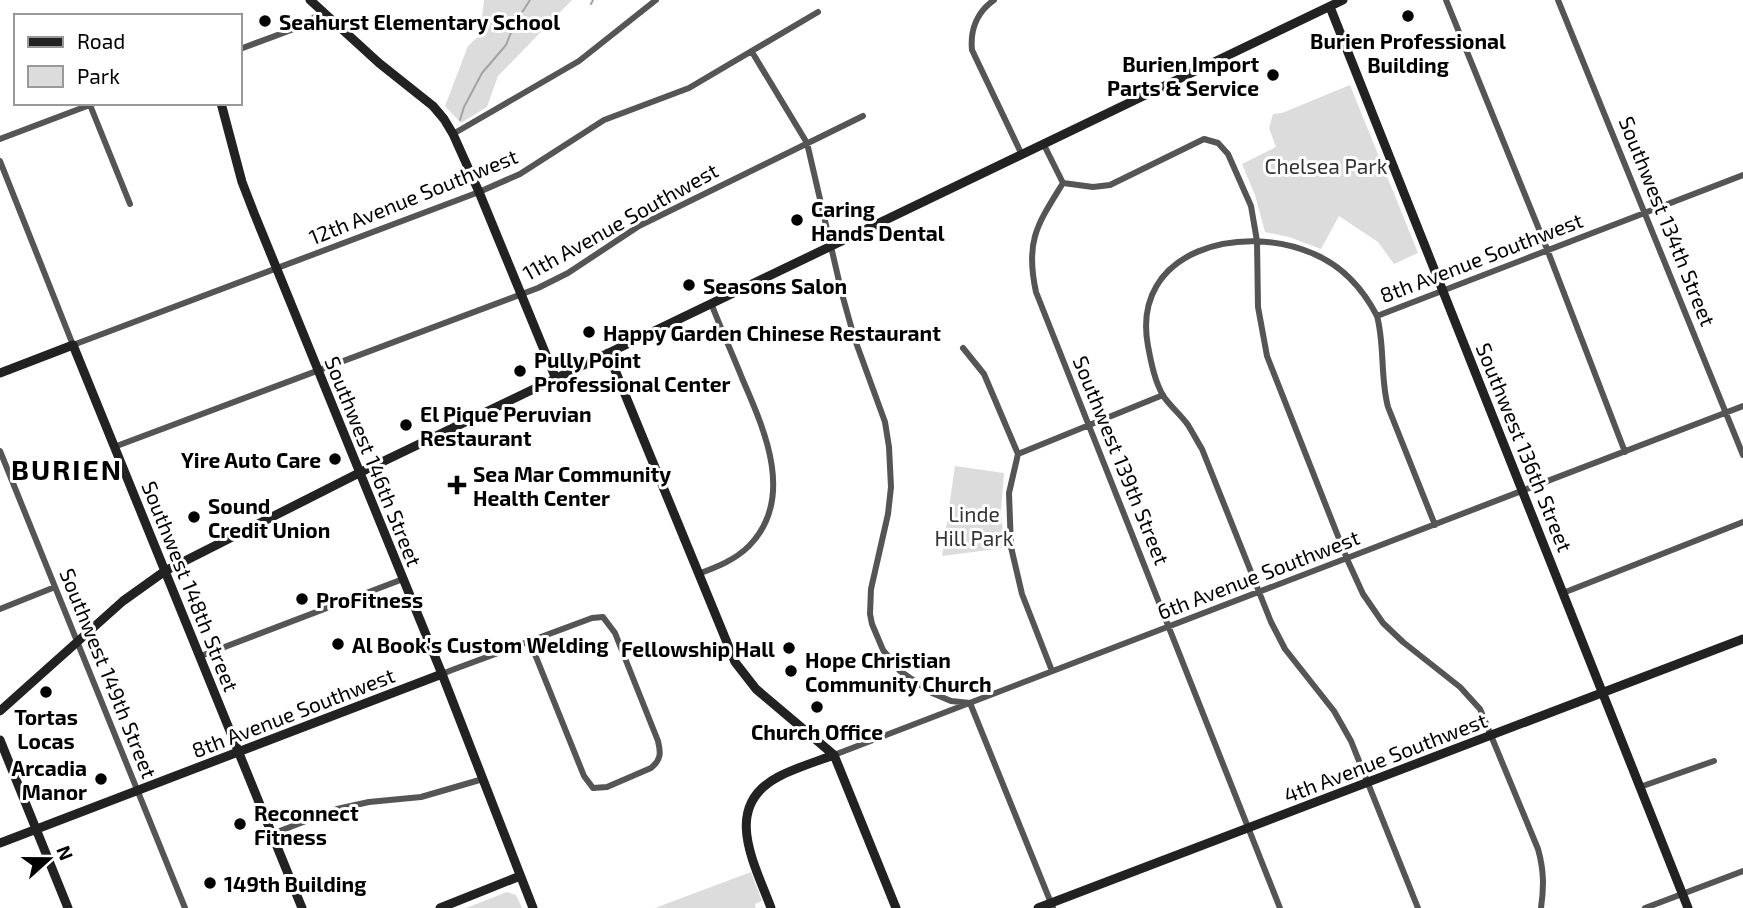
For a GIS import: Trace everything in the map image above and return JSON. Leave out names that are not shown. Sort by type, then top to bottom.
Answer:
[{"type":"street","points":[[310,0],[379,63],[433,106],[453,134],[556,379]]},
{"type":"street","points":[[453,134],[579,61],[656,0]]},
{"type":"street","points":[[994,0],[984,3],[973,30],[972,50],[1022,155]]},
{"type":"street","points":[[0,711],[123,601],[166,570],[359,473],[1044,145],[1328,3],[1343,0]]},
{"type":"street","points":[[1446,0],[1547,249],[1625,452]]},
{"type":"street","name":"Southwest 134th Street","points":[[1559,0],[1743,455]]},
{"type":"street","name":"Southwest 136th Street","points":[[1328,3],[1688,908]]},
{"type":"street","points":[[242,48],[302,26],[322,12]]},
{"type":"street","name":"12th Avenue Southwest","points":[[0,373],[479,192],[520,174],[604,120],[689,88],[818,12]]},
{"type":"street","points":[[752,52],[807,143],[854,337],[885,422],[889,447],[890,501],[869,602],[872,624],[883,650],[900,671],[932,693],[951,701],[970,703],[1052,906]]},
{"type":"street","points":[[0,139],[90,105]]},
{"type":"street","points":[[93,105],[130,204]]},
{"type":"street","name":"Southwest 146th Street","points":[[221,105],[242,182],[442,674],[533,908]]},
{"type":"street","name":"11th Avenue Southwest","points":[[114,447],[521,295],[568,273],[639,226],[863,116]]},
{"type":"street","points":[[1044,145],[1063,183],[1093,187],[1110,185],[1204,139],[1218,143],[1234,164],[1251,206],[1257,241],[1258,307],[1267,356],[1347,559],[1363,594],[1383,623],[1474,701],[1485,717],[1543,867],[1541,908]]},
{"type":"street","name":"Southwest 148th Street","points":[[0,161],[302,908]]},
{"type":"street","name":"8th Avenue Southwest","points":[[1163,395],[1151,360],[1146,326],[1153,295],[1160,282],[1178,262],[1204,247],[1230,241],[1257,241],[1288,245],[1315,254],[1346,274],[1357,285],[1367,296],[1377,316],[1743,175]]},
{"type":"street","name":"Southwest 139th Street","points":[[1063,183],[1038,224],[1031,256],[1036,292],[1280,908]]},
{"type":"street","points":[[698,574],[723,565],[749,546],[765,525],[773,485],[770,450],[764,428],[711,303]]},
{"type":"street","points":[[1377,316],[1382,335],[1383,391],[1435,524]]},
{"type":"street","points":[[963,348],[984,374],[1018,454],[1009,493],[1011,547],[1022,594],[1052,671]]},
{"type":"street","points":[[608,353],[735,662],[756,689],[834,755],[896,908]]},
{"type":"street","points":[[1018,454],[1163,395],[1189,426],[1202,449],[1258,592],[1285,649],[1344,728],[1418,908]]},
{"type":"street","name":"6th Avenue Southwest","points":[[771,908],[747,841],[745,819],[758,793],[785,774],[1743,406]]},
{"type":"street","name":"Southwest 149th Street","points":[[0,451],[185,908]]},
{"type":"street","points":[[1563,593],[1743,522]]},
{"type":"street","points":[[201,656],[403,579]]},
{"type":"street","points":[[0,609],[55,587]]},
{"type":"street","name":"8th Avenue Southwest","points":[[0,843],[442,674],[530,642],[600,617],[608,621],[615,633],[657,741],[660,758],[651,768],[607,787],[593,788],[584,776],[530,642]]},
{"type":"street","name":"4th Avenue Southwest","points":[[1038,908],[1052,906],[1367,781],[1743,639]]},
{"type":"street","points":[[0,740],[68,908]]},
{"type":"street","points":[[1640,787],[1714,761]]},
{"type":"street","points":[[272,834],[337,809],[421,797],[483,779]]},
{"type":"street","points":[[1645,908],[1743,871]]},
{"type":"street","points":[[440,908],[520,876]]},
{"type":"green space","points":[[484,0],[572,0],[498,76],[487,107],[461,123],[445,106],[468,46],[480,35]]},
{"type":"green space","name":"Chelsea Park","points":[[1350,85],[1418,253],[1394,264],[1378,242],[1339,216],[1321,249],[1289,237],[1265,232],[1255,195],[1242,164],[1276,147],[1269,128],[1273,114],[1282,113]]},
{"type":"green space","name":"Linde Hill Park","points":[[955,466],[1004,473],[1001,511],[1004,548],[942,556]]},
{"type":"green space","points":[[751,872],[762,901],[755,904],[756,908],[655,908]]},
{"type":"green space","points":[[507,892],[516,895],[522,908],[466,908]]},
{"type":"waterway","points":[[460,120],[482,73],[506,45],[514,25],[530,0]]},
{"type":"waterway","points":[[591,4],[593,0]]},
{"type":"place","name":"Burien Professional Building","points":[[1408,16]]},
{"type":"place","name":"Seahurst Elementary School","points":[[265,21]]},
{"type":"place","name":"Burien Import Parts & Service","points":[[1273,75]]},
{"type":"place","name":"Caring Hands Dental","points":[[797,220]]},
{"type":"place","name":"Seasons Salon","points":[[689,285]]},
{"type":"place","name":"Happy Garden Chinese Restaurant","points":[[589,332]]},
{"type":"place","name":"Pully Point Professional Center","points":[[520,371]]},
{"type":"place","name":"El Pique Peruvian Restaurant","points":[[406,425]]},
{"type":"place","name":"Yire Auto Care","points":[[335,459]]},
{"type":"place","name":"Sea Mar Community Health Center","points":[[457,485]]},
{"type":"place","name":"Sound Credit Union","points":[[194,517]]},
{"type":"place","name":"ProFitness","points":[[302,599]]},
{"type":"place","name":"Al Book's Custom Welding","points":[[338,644]]},
{"type":"place","name":"Fellowship Hall","points":[[789,648]]},
{"type":"place","name":"Hope Christian Community Church","points":[[791,671]]},
{"type":"place","name":"Tortas Locas","points":[[46,692]]},
{"type":"place","name":"Church Office","points":[[817,707]]},
{"type":"place","name":"Arcadia Manor","points":[[101,779]]},
{"type":"place","name":"Reconnect Fitness","points":[[240,824]]},
{"type":"place","name":"149th Building","points":[[210,883]]},
{"type":"district","name":"BURIEN","points":[[67,469]]}]
